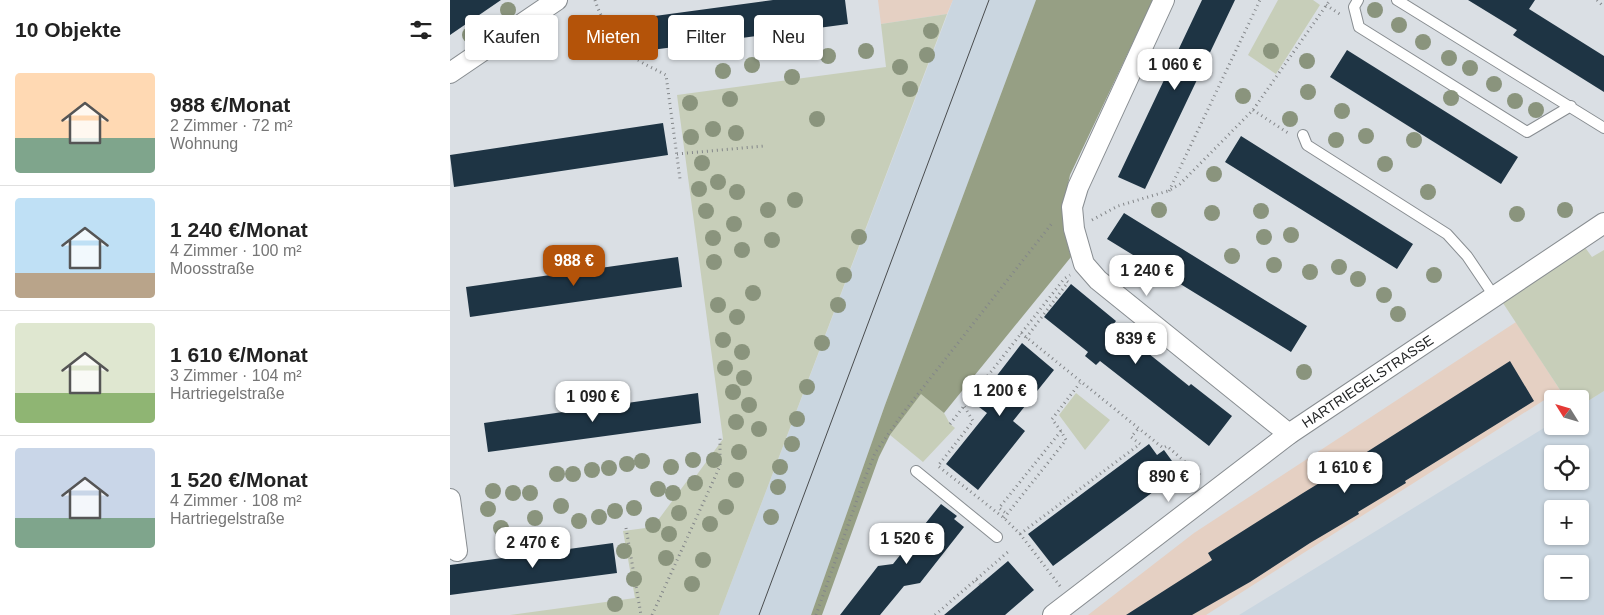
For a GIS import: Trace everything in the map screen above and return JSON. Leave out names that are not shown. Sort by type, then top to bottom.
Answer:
[{"type":"street","points":[[450,73],[557,0]]},
{"type":"street","points":[[1164,0],[1078,187],[1072,207],[1074,229],[1084,264],[1098,280],[1289,434]]},
{"type":"street","name":"HARTRIEGELSTRASSE","points":[[1054,615],[1071,600],[1289,434],[1604,223]]},
{"type":"street","points":[[450,499],[457,551]]},
{"type":"lane","points":[[1358,0],[1354,7],[1359,27],[1527,132],[1571,106]]},
{"type":"lane","points":[[1397,0],[1604,128]]},
{"type":"lane","points":[[1305,140],[1448,234],[1467,256],[1494,296]]},
{"type":"lane","points":[[916,471],[997,537]]},
{"type":"path","points":[[595,0],[599,14],[618,41],[638,60],[666,75],[680,179]]},
{"type":"path","points":[[1168,191],[1260,0]]},
{"type":"path","points":[[1074,229],[1118,206],[1168,191],[1180,184],[1254,110],[1330,0]]},
{"type":"path","points":[[1597,0],[1604,7]]},
{"type":"path","points":[[1254,110],[1305,140]]},
{"type":"path","points":[[677,154],[764,146]]},
{"type":"path","points":[[816,615],[875,453],[903,413],[1055,219]]},
{"type":"path","points":[[950,424],[1064,279],[1084,264]]},
{"type":"path","points":[[1026,338],[1068,282],[1064,279]]},
{"type":"path","points":[[1021,333],[1138,429],[1163,448],[1167,446],[1200,474]]},
{"type":"path","points":[[1004,518],[1066,440],[1052,419],[1080,382]]},
{"type":"path","points":[[964,406],[973,421],[938,466],[1004,518],[1020,534],[1071,600]]},
{"type":"path","points":[[1020,534],[1140,444],[1131,437],[1138,429]]},
{"type":"path","points":[[1007,514],[999,508],[1061,431]]},
{"type":"path","points":[[652,615],[720,466],[720,436]]},
{"type":"path","points":[[626,528],[641,615]]},
{"type":"path","points":[[935,615],[1009,551]]},
{"type":"path","points":[[976,580],[980,584]]},
{"type":"shaded area","points":[[878,0],[953,0],[947,14],[881,24]]},
{"type":"shaded area","points":[[953,0],[1036,0],[885,405],[811,615],[719,615]]},
{"type":"shaded area","points":[[1516,322],[1560,390],[1544,390],[1544,400],[1206,615],[1088,615],[1194,533]]},
{"type":"shaded area","points":[[1604,391],[1604,615],[1239,615],[1544,428],[1544,435],[1589,435],[1589,400]]},
{"type":"green space","points":[[1036,0],[1153,0],[1070,175],[1062,212],[1065,235],[1071,257],[944,413],[921,394],[890,435],[879,457],[822,615],[811,615],[885,405]]},
{"type":"green space","points":[[1278,0],[1313,0],[1320,5],[1276,74],[1248,55]]},
{"type":"green space","points":[[947,14],[719,615],[510,615],[635,598],[623,531],[653,527],[687,481],[693,480],[723,439],[677,95],[886,67],[881,24]]},
{"type":"green space","points":[[1584,246],[1592,257],[1604,250],[1604,391],[1589,400],[1589,390],[1560,390],[1501,300]]},
{"type":"green space","points":[[921,393],[944,413],[950,424],[955,428],[923,462],[890,435]]},
{"type":"green space","points":[[1076,393],[1110,420],[1085,450],[1059,415]]},
{"type":"building","points":[[450,0],[501,0],[479,15],[465,15],[465,25],[450,35]]},
{"type":"building","points":[[773,0],[845,0],[848,24],[823,27],[823,15],[754,15],[754,36],[744,38],[744,15],[668,15],[668,48],[658,49],[658,16]]},
{"type":"building","points":[[1202,0],[1235,0],[1145,189],[1118,177]]},
{"type":"building","points":[[1468,0],[1535,0],[1529,9],[1604,56],[1604,92],[1513,35],[1517,30]]},
{"type":"building","points":[[1347,50],[1518,157],[1501,184],[1330,77]]},
{"type":"building","points":[[663,123],[668,155],[454,187],[450,155]]},
{"type":"building","points":[[1241,136],[1413,244],[1397,269],[1225,162]]},
{"type":"building","points":[[1124,213],[1307,326],[1291,352],[1107,239]]},
{"type":"building","points":[[678,257],[682,287],[470,317],[466,287]]},
{"type":"building","points":[[1071,284],[1116,321],[1113,325],[1189,386],[1191,384],[1232,416],[1209,446],[1100,361],[1096,365],[1085,356],[1088,352],[1044,317]]},
{"type":"building","points":[[1022,343],[1054,370],[1013,421],[1025,431],[978,490],[946,464],[987,413],[975,404]]},
{"type":"building","points":[[1510,361],[1534,401],[1405,481],[1406,483],[1358,512],[1359,514],[1250,582],[1192,615],[1126,615],[1212,560],[1208,553]]},
{"type":"building","points":[[698,393],[701,423],[488,452],[484,423]]},
{"type":"building","points":[[1149,444],[1157,455],[1164,450],[1180,472],[1053,566],[1028,534]]},
{"type":"building","points":[[941,504],[957,516],[954,519],[964,527],[920,583],[904,586],[880,615],[840,615],[878,566],[893,564]]},
{"type":"building","points":[[613,543],[617,573],[450,595],[450,565]]},
{"type":"building","points":[[1008,561],[1034,590],[1005,615],[944,615]]},
{"type":"tram line","points":[[759,615],[989,0]]}]
